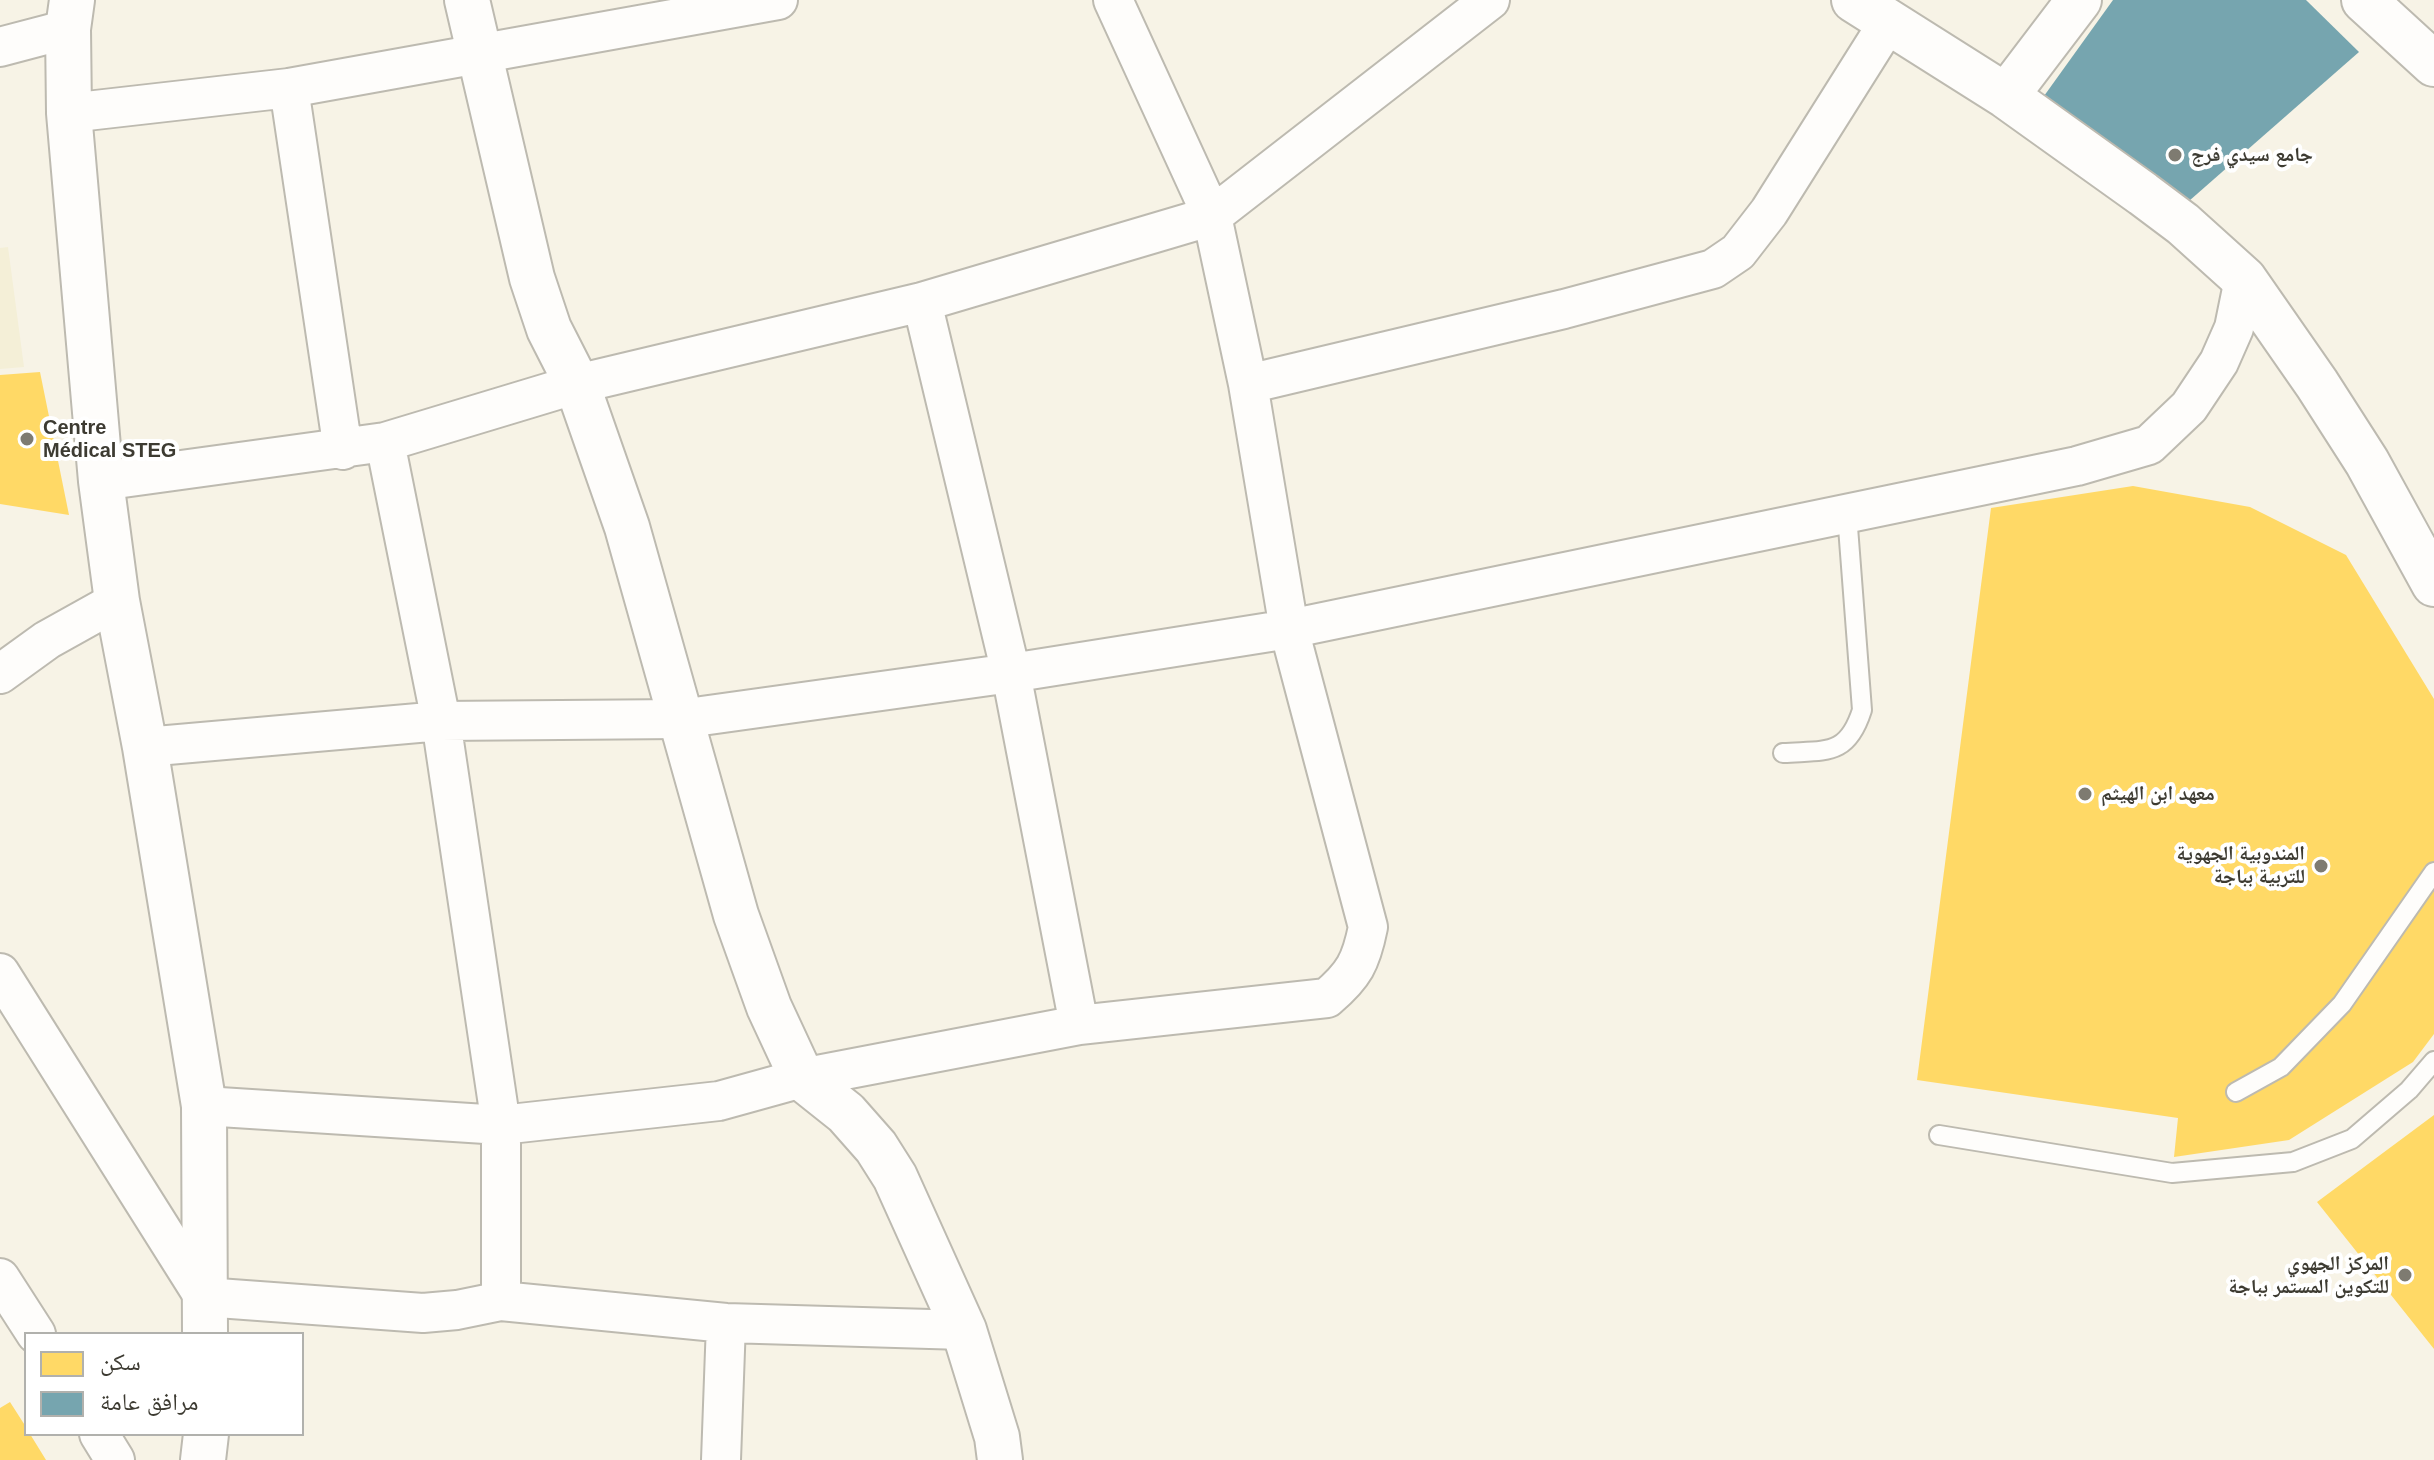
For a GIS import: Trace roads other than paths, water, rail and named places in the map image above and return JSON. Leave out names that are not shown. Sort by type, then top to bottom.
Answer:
[{"type":"street","points":[[467,0],[532,278],[549,329],[577,384],[627,527],[736,915],[769,1007],[802,1078],[846,1113],[876,1147],[895,1177],[964,1330],[997,1437],[1000,1460]]},
{"type":"street","points":[[69,113],[289,88],[478,53],[684,9],[778,0]]},
{"type":"street","points":[[204,1106],[501,1125],[719,1101],[802,1078],[1079,1025],[1327,998],[1349,980],[1362,956],[1368,927],[1289,629],[1248,384],[1212,216],[1113,0]]},
{"type":"street","points":[[101,481],[385,442],[577,384],[922,302],[1212,216],[1490,0]]},
{"type":"street","points":[[2006,96],[2079,0]]},
{"type":"street","points":[[2364,0],[2434,64]]},
{"type":"street","points":[[1248,384],[1564,309],[1713,269],[1738,252],[1769,212],[1871,11],[2006,96],[2143,194],[2183,224],[2244,279],[2359,449],[2434,584]]},
{"type":"street","points":[[0,47],[70,14],[69,113],[101,481],[117,601],[145,747],[204,1106],[205,1316]]},
{"type":"street","points":[[289,88],[343,450]]},
{"type":"street","points":[[145,747],[441,721],[680,719],[1011,673],[1289,629],[2077,466],[2149,445],[2189,407],[2219,362],[2234,328],[2244,279]]},
{"type":"street","points":[[922,302],[1011,673],[1079,1025]]},
{"type":"street","points":[[385,442],[441,721],[501,1125],[501,1301]]},
{"type":"street","points":[[0,674],[47,640],[117,601]]},
{"type":"street","points":[[0,973],[205,1316]]},
{"type":"street","points":[[0,1278],[35,1332]]},
{"type":"street","points":[[205,1316],[423,1313],[501,1301],[726,1323],[964,1330]]},
{"type":"street","points":[[721,1460],[726,1323]]},
{"type":"street","points":[[100,1436],[115,1460]]},
{"type":"street","points":[[203,1460],[206,1436]]},
{"type":"lane","points":[[1783,753],[1834,750],[1854,733],[1862,710],[1847,514]]},
{"type":"lane","points":[[2236,1092],[2281,1067],[2342,1004],[2434,872]]},
{"type":"lane","points":[[1939,1135],[2172,1173],[2293,1162],[2352,1139],[2409,1090],[2434,1061]]},
{"type":"place","name":"جامع سيدي فرج","points":[[2175,155]]},
{"type":"place","name":"Centre Médical STEG","points":[[27,439]]},
{"type":"place","name":"معهد ابن الهيثم","points":[[2085,794]]},
{"type":"place","name":"المندوبية الجهوية للتربية بباجة","points":[[2321,866]]},
{"type":"place","name":"المركز الجهوي للتكوين المستمر بباجة","points":[[2405,1275]]}]
